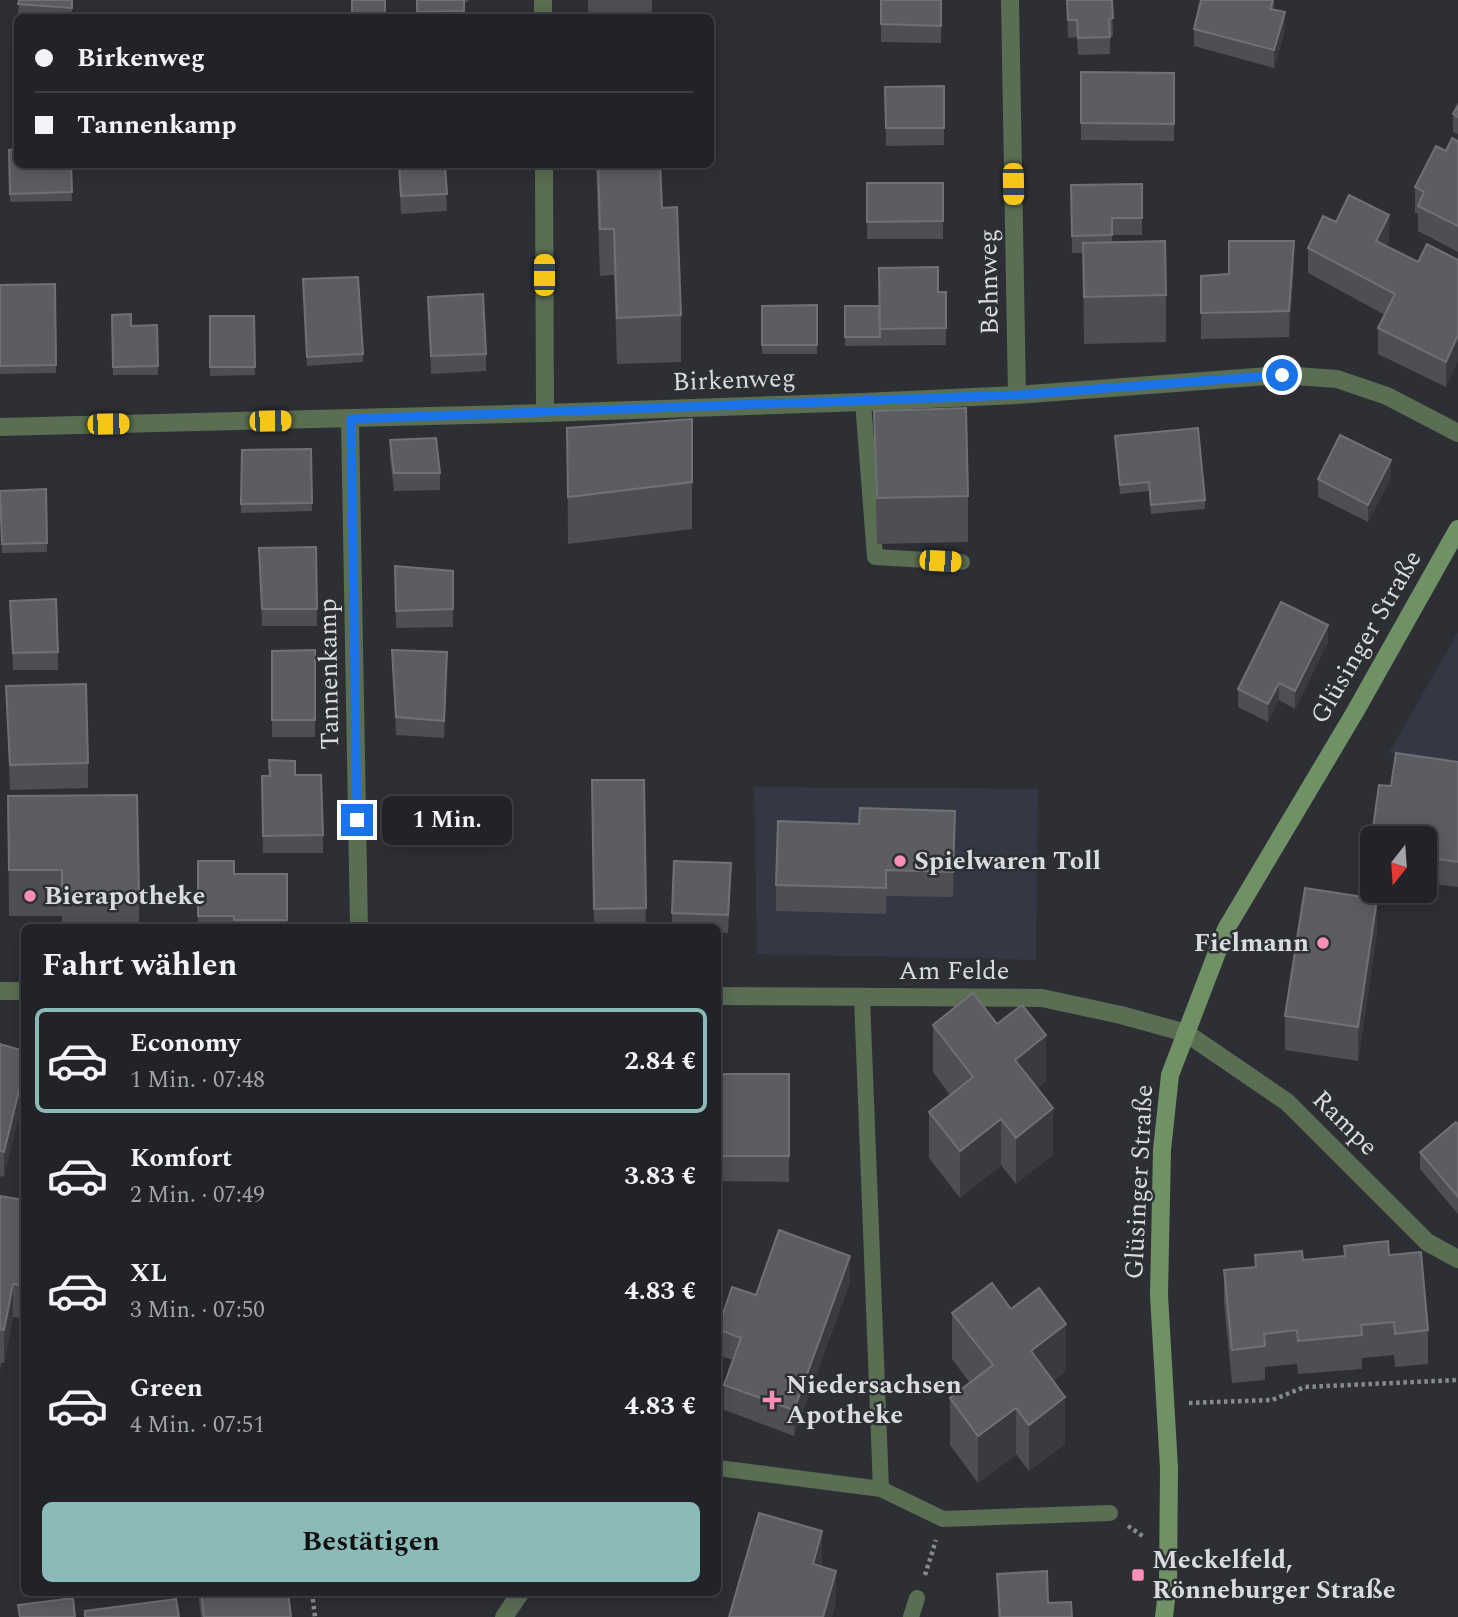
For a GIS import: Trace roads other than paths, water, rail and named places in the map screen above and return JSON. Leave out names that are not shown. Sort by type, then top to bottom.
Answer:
[{"type":"main road","name":"Glüsinger Straße","points":[[1164,1617],[1169,1468],[1159,1295],[1162,1150],[1170,1075],[1226,929],[1355,712],[1458,529]]},
{"type":"street","name":"Behnweg","points":[[1010,0],[1017,395]]},
{"type":"street","points":[[544,168],[545,414]]},
{"type":"street","name":"Birkenweg","points":[[0,427],[545,414],[863,402],[1017,395],[1282,375],[1336,379],[1387,396],[1458,433]]},
{"type":"street","name":"Tannenkamp","points":[[351,419],[359,924]]},
{"type":"street","points":[[0,991],[21,991]]},
{"type":"street","name":"Am Felde","points":[[721,996],[1042,998],[1121,1014],[1186,1033]]},
{"type":"street","name":"Rampe","points":[[1186,1033],[1287,1102],[1427,1242],[1458,1259]]},
{"type":"street","points":[[504,1617],[518,1596]]},
{"type":"lane","points":[[863,402],[875,557],[962,562]]},
{"type":"lane","points":[[862,998],[881,1489]]},
{"type":"lane","points":[[721,1468],[881,1489],[943,1519],[1110,1513]]},
{"type":"lane","points":[[911,1617],[917,1598]]},
{"type":"place","name":"Spielwaren Toll","points":[[900,861]]},
{"type":"place","name":"Bierapotheke","points":[[30,896]]},
{"type":"place","name":"Fielmann","points":[[1323,943]]},
{"type":"place","name":"Niedersachsen Apotheke","points":[[772,1400]]},
{"type":"place","name":"Meckelfeld, Rönneburger Straße","points":[[1138,1575]]}]
